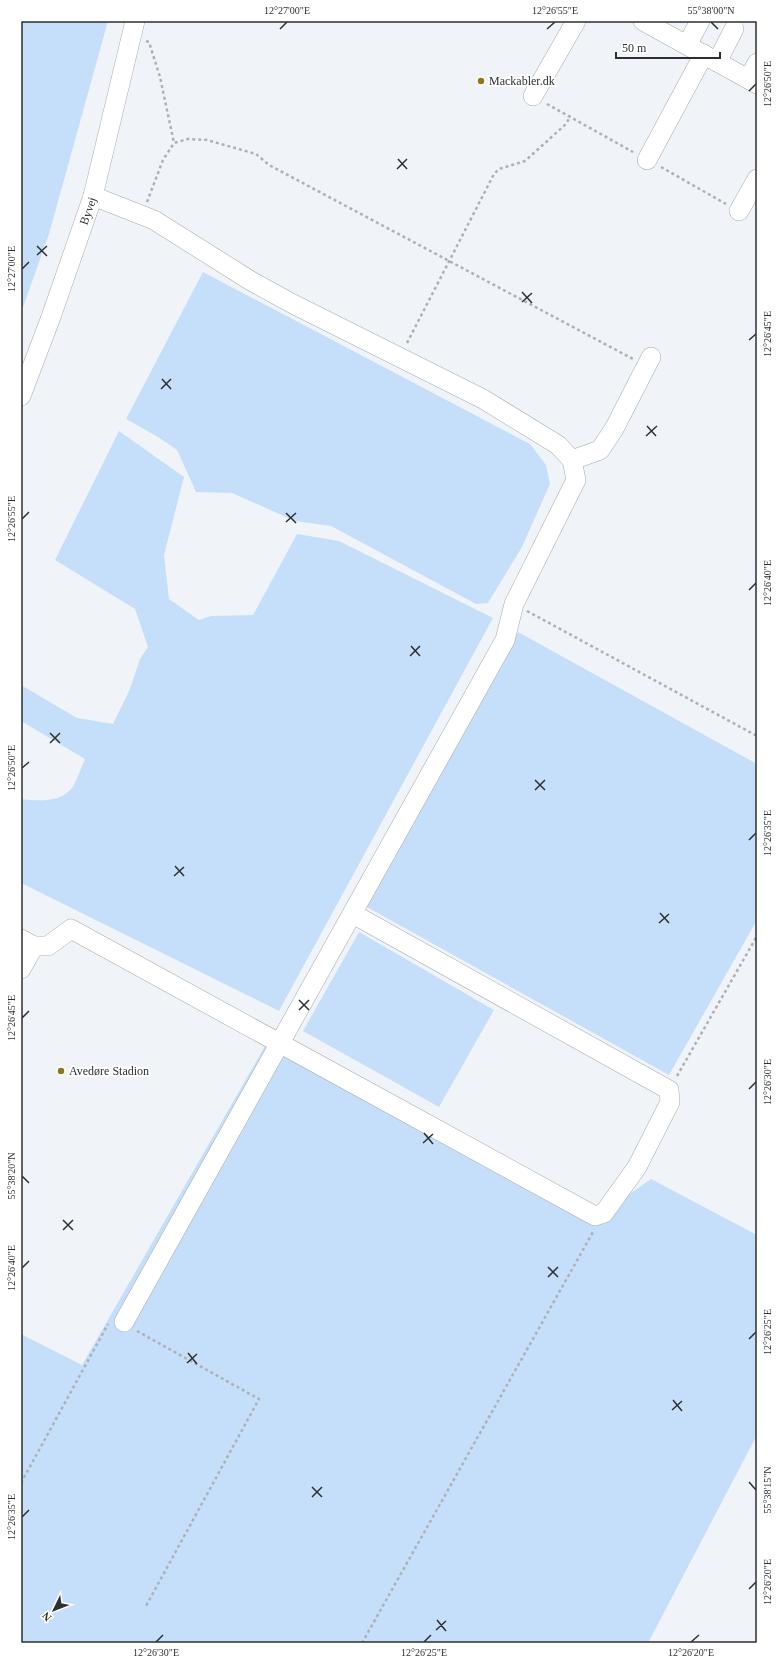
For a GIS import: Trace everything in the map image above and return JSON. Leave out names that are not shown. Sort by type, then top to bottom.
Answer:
[{"type":"street","points":[[533,96],[576,21]]},
{"type":"street","points":[[643,21],[664,26],[687,45],[711,58],[754,75]]},
{"type":"street","points":[[687,45],[700,21]]},
{"type":"street","name":"Byvej","points":[[21,396],[51,317],[93,196],[133,29]]},
{"type":"street","points":[[647,160],[711,58],[734,29]]},
{"type":"street","points":[[739,211],[757,179]]},
{"type":"street","points":[[93,196],[154,220],[269,291],[399,358],[483,399],[558,445],[572,460],[576,480],[514,604],[505,640],[281,1044],[124,1322]]},
{"type":"street","points":[[572,460],[600,450],[614,429],[648,361]]},
{"type":"street","points":[[21,969],[28,942],[48,946],[71,929],[595,1216],[604,1213],[637,1168],[670,1102],[669,1090],[352,914]]},
{"type":"path","points":[[133,29],[149,42],[160,77],[174,143]]},
{"type":"path","points":[[399,358],[448,260],[494,174],[499,169],[525,161],[566,124],[570,117]]},
{"type":"path","points":[[144,216],[147,201],[155,178],[163,160],[174,143],[188,139],[207,140],[256,154],[269,165],[448,260],[648,361]]},
{"type":"path","points":[[514,604],[757,736]]},
{"type":"path","points":[[669,1090],[757,936]]},
{"type":"path","points":[[362,1643],[604,1213]]},
{"type":"path","points":[[21,1483],[108,1324],[112,1320],[124,1322],[259,1399],[146,1606]]},
{"type":"shaded area","points":[[21,21],[108,21],[49,234],[21,313]]},
{"type":"shaded area","points":[[203,272],[530,444],[546,465],[550,484],[522,547],[488,603],[476,604],[331,526],[295,521],[232,493],[196,492],[177,450],[158,437],[126,419]]},
{"type":"shaded area","points":[[119,431],[184,477],[164,555],[169,599],[199,620],[211,616],[253,615],[297,534],[339,541],[493,618],[279,1011],[21,883],[21,799],[48,800],[55,799],[67,793],[74,785],[85,759],[21,721],[21,685],[77,718],[113,724],[130,689],[140,659],[148,647],[135,609],[55,560]]},
{"type":"shaded area","points":[[518,632],[757,764],[757,920],[669,1075],[365,906]]},
{"type":"shaded area","points":[[359,932],[494,1010],[439,1107],[303,1031]]},
{"type":"shaded area","points":[[265,1046],[590,1222],[651,1179],[757,1235],[757,1435],[648,1643],[21,1643],[21,1334],[82,1365]]},
{"type":"place","name":"Mackabler.dk","points":[[481,81]]},
{"type":"place","name":"Avedøre Stadion","points":[[61,1071]]}]
